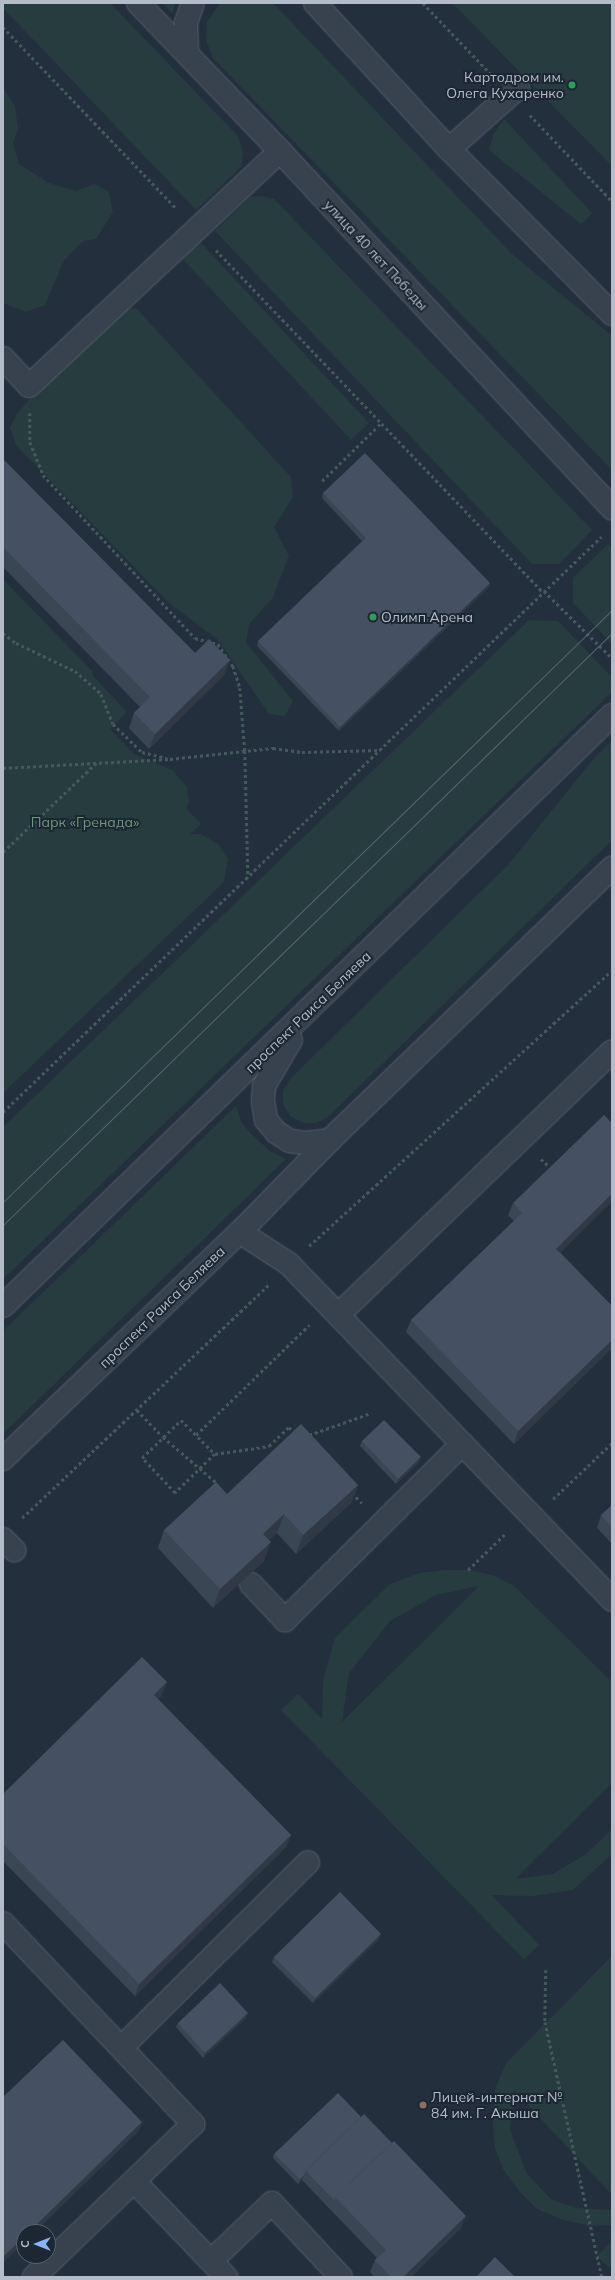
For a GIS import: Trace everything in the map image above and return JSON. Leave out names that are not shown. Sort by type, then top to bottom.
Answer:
[{"type":"street","name":"улица 40 лет Победы","points":[[138,3],[280,151],[612,508]]},
{"type":"street","points":[[187,54],[186,23],[193,3]]},
{"type":"street","points":[[315,3],[449,149],[612,314]]},
{"type":"street","points":[[449,149],[518,88]]},
{"type":"street","points":[[3,358],[29,386],[156,274],[196,229],[280,151]]},
{"type":"street","name":"проспект Раиса Беляева","points":[[3,1306],[307,1013],[612,715]]},
{"type":"street","name":"проспект Раиса Беляева","points":[[3,1459],[240,1232],[330,1140],[612,868]]},
{"type":"street","points":[[307,1013],[264,1086],[263,1101],[266,1120],[276,1132],[290,1140],[307,1143],[330,1140]]},
{"type":"street","points":[[334,1311],[612,1051]]},
{"type":"street","points":[[240,1232],[289,1264],[612,1600]]},
{"type":"street","points":[[251,1584],[285,1620],[462,1444]]},
{"type":"street","points":[[122,2047],[308,1862]]},
{"type":"street","points":[[3,1923],[194,2124],[34,2277]]},
{"type":"street","points":[[134,2181],[226,2277]]},
{"type":"street","points":[[210,2261],[272,2203],[341,2277]]},
{"type":"path","points":[[3,27],[543,592],[612,658]]},
{"type":"path","points":[[29,386],[30,442],[43,475],[195,638],[218,644],[233,666],[240,688],[245,751],[248,877]]},
{"type":"path","points":[[322,482],[380,422]]},
{"type":"path","points":[[3,1112],[601,537]]},
{"type":"path","points":[[3,633],[16,643],[75,671],[100,694],[113,724],[142,752],[170,759]]},
{"type":"path","points":[[3,768],[170,759],[273,748],[302,752],[380,750]]},
{"type":"path","points":[[3,852],[96,763]]},
{"type":"path","points":[[196,1434],[334,1311]]},
{"type":"path","points":[[137,1410],[163,1437],[201,1468],[223,1489]]},
{"type":"path","points":[[307,1436],[371,1413]]},
{"type":"path","points":[[215,1454],[181,1420],[142,1458],[175,1493],[215,1454],[269,1446],[289,1427],[300,1439]]},
{"type":"path","points":[[468,1570],[612,1442]]},
{"type":"path","points":[[349,1490],[382,1523]]},
{"type":"path","points":[[546,1970],[545,2022],[602,2277]]},
{"type":"green space","points":[[3,3],[110,3],[238,136],[243,152],[241,167],[196,210],[3,8]]},
{"type":"green space","points":[[162,3],[176,3],[172,13]]},
{"type":"green space","points":[[220,3],[273,3],[512,254],[612,336],[612,470],[213,58],[206,40],[207,22]]},
{"type":"green space","name":"Картодром им. Олега Кухаренко","points":[[452,3],[612,3],[612,166]]},
{"type":"green space","points":[[3,88],[15,106],[18,128],[13,143],[19,164],[49,183],[76,191],[94,184],[109,192],[113,212],[96,239],[83,241],[63,262],[45,305],[26,312],[3,303]]},
{"type":"green space","points":[[504,119],[592,213],[581,224],[489,150],[494,133]]},
{"type":"green space","points":[[262,196],[274,199],[592,530],[559,564],[532,564],[215,231],[250,197]]},
{"type":"green space","points":[[200,242],[369,423],[351,440],[182,258]]},
{"type":"green space","points":[[136,308],[291,477],[293,497],[274,527],[289,556],[272,599],[249,624],[246,643],[293,701],[285,716],[269,714],[218,640],[168,602],[16,445],[10,428],[17,414],[42,385],[124,310]]},
{"type":"green space","points":[[608,544],[612,548],[612,644],[573,603],[573,578]]},
{"type":"green space","name":"Парк «Гренада»","points":[[3,579],[92,671],[93,676],[127,712],[110,729],[134,754],[172,770],[187,787],[189,802],[186,808],[201,824],[190,834],[201,834],[218,844],[228,859],[224,882],[3,1093]]},
{"type":"green space","points":[[529,620],[558,621],[612,677],[612,692],[3,1279],[3,1127]]},
{"type":"green space","points":[[612,741],[612,840],[327,1118],[316,1123],[304,1123],[290,1116],[283,1104],[283,1091],[290,1079],[508,865],[595,757]]},
{"type":"green space","points":[[236,1106],[242,1123],[250,1133],[270,1151],[286,1159],[3,1434],[3,1331]]},
{"type":"green space","points":[[446,1570],[468,1570],[492,1575],[514,1586],[612,1682],[612,1783],[515,1879],[553,1874],[586,1854],[612,1829],[612,1854],[573,1890],[533,1896],[492,1895],[539,1945],[524,1959],[281,1710],[298,1694],[322,1719],[323,1680],[335,1638],[390,1584],[420,1573]],"holes":[[[479,1586],[342,1722],[349,1673],[390,1621],[436,1595]]]},
{"type":"green space","points":[[612,1956],[612,2195],[514,2090],[510,2130],[527,2174],[551,2199],[575,2208],[612,2210],[612,2225],[591,2226],[564,2220],[537,2209],[519,2191],[503,2169],[495,2148],[492,2118],[495,2089],[506,2063]]},
{"type":"green space","points":[[612,2241],[612,2265],[609,2268],[597,2256]]},
{"type":"building","name":"Олимп Арена","points":[[365,453],[490,583],[340,727],[258,641],[366,538],[323,493]]},
{"type":"building","points":[[3,459],[195,653],[209,639],[230,660],[155,734],[134,713],[150,697],[3,547]]},
{"type":"building","points":[[604,1115],[612,1123],[612,1194],[556,1249],[612,1306],[612,1340],[518,1431],[411,1320],[522,1213],[513,1203]]},
{"type":"building","points":[[384,1420],[421,1457],[398,1479],[362,1441]]},
{"type":"building","points":[[301,1424],[358,1485],[303,1535],[284,1514],[263,1534],[271,1542],[220,1589],[164,1530],[216,1482],[227,1494]]},
{"type":"building","points":[[612,1505],[612,1527],[601,1515]]},
{"type":"building","points":[[142,1657],[167,1682],[154,1695],[291,1835],[139,1984],[3,1844],[3,1794]]},
{"type":"building","points":[[340,1892],[381,1934],[315,1998],[274,1957]]},
{"type":"building","points":[[220,1983],[248,2013],[205,2053],[178,2023]]},
{"type":"building","points":[[63,2040],[142,2122],[37,2224],[16,2224],[16,2245],[3,2257],[3,2097]]},
{"type":"building","points":[[338,2093],[361,2117],[306,2171],[300,2179],[274,2154]]},
{"type":"building","points":[[364,2114],[392,2143],[335,2197],[334,2200],[306,2171]]},
{"type":"building","points":[[394,2141],[466,2216],[403,2277],[391,2277],[375,2260],[386,2250],[335,2197]]},
{"type":"building","points":[[495,2257],[515,2277],[476,2277]]},
{"type":"tram line","points":[[3,1202],[612,610]]},
{"type":"tram line","points":[[3,1225],[612,633]]},
{"type":"place","name":"Картодром им. Олега Кухаренко","points":[[572,85]]},
{"type":"place","name":"Олимп Арена","points":[[373,617]]},
{"type":"place","name":"Лицей-интернат № 84 им. Г. Акыша","points":[[423,2105]]}]
